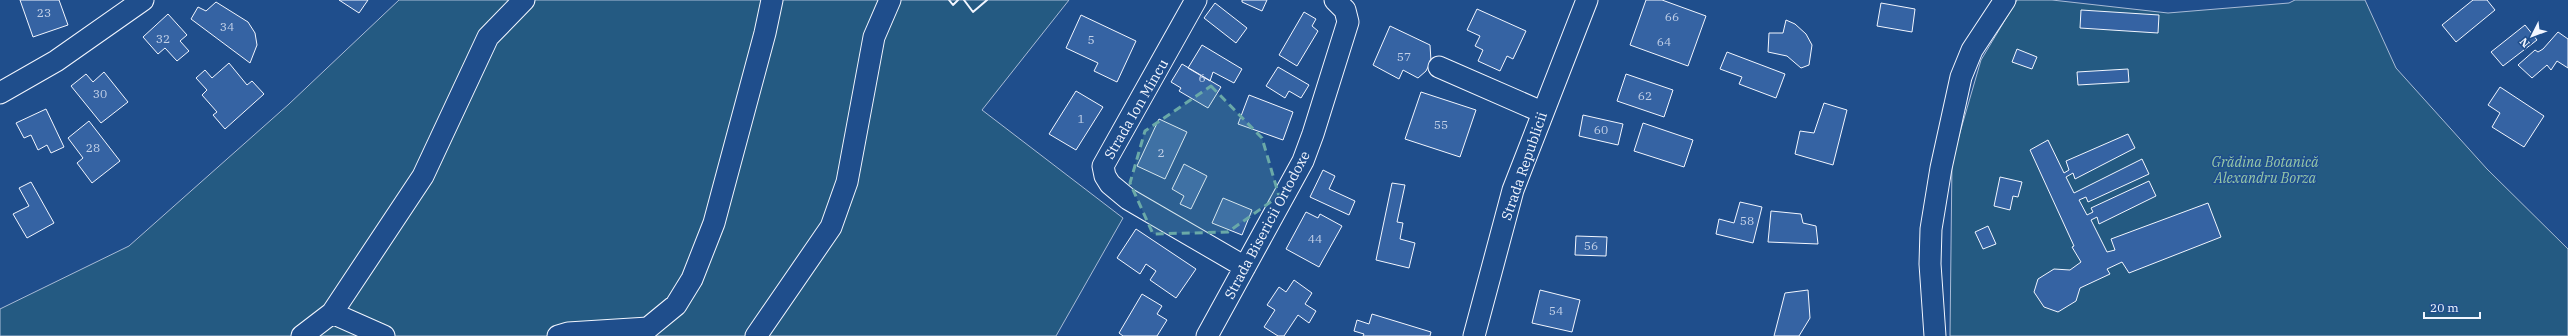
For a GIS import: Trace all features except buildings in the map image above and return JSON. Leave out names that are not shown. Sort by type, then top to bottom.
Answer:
[{"type":"street","points":[[0,93],[56,61],[143,0]]},
{"type":"street","points":[[302,336],[332,313],[424,176],[488,37],[524,0]]},
{"type":"street","points":[[558,336],[568,333],[648,328],[676,305],[692,279],[714,223],[765,34],[772,0]]},
{"type":"street","points":[[756,336],[831,227],[847,182],[874,37],[890,0]]},
{"type":"street","name":"Strada Ion Mincu","points":[[1196,0],[1174,43],[1107,156],[1103,166],[1105,176],[1118,190],[1141,208],[1245,268]]},
{"type":"street","name":"Strada Bisericii Ortodoxe","points":[[1207,336],[1290,186],[1313,134],[1348,22],[1347,13],[1335,0]]},
{"type":"street","name":"Strada Republicii","points":[[1474,336],[1513,190],[1542,112],[1587,0]]},
{"type":"street","points":[[1935,336],[1930,264],[1931,229],[1941,168],[1962,77],[1972,50],[2005,0]]},
{"type":"street","points":[[1439,67],[1542,112]]},
{"type":"street","points":[[332,313],[384,336]]},
{"type":"highlighted area","points":[[1211,86],[1262,138],[1279,196],[1228,232],[1153,234],[1130,183],[1145,131]]},
{"type":"green space","points":[[399,0],[1069,0],[982,110],[1123,218],[1056,336],[0,336],[0,309],[129,246],[289,104]]},
{"type":"green space","name":"Grădina Botanică Alexandru Borza","points":[[2017,0],[2052,0],[2168,13],[2289,3],[2295,0],[2365,0],[2396,68],[2487,169],[2568,249],[2568,336],[1950,336],[1952,160],[1981,60]]},
{"type":"wall","points":[[949,0],[953,5],[958,0]]},
{"type":"wall","points":[[964,0],[973,12],[987,0]]}]
